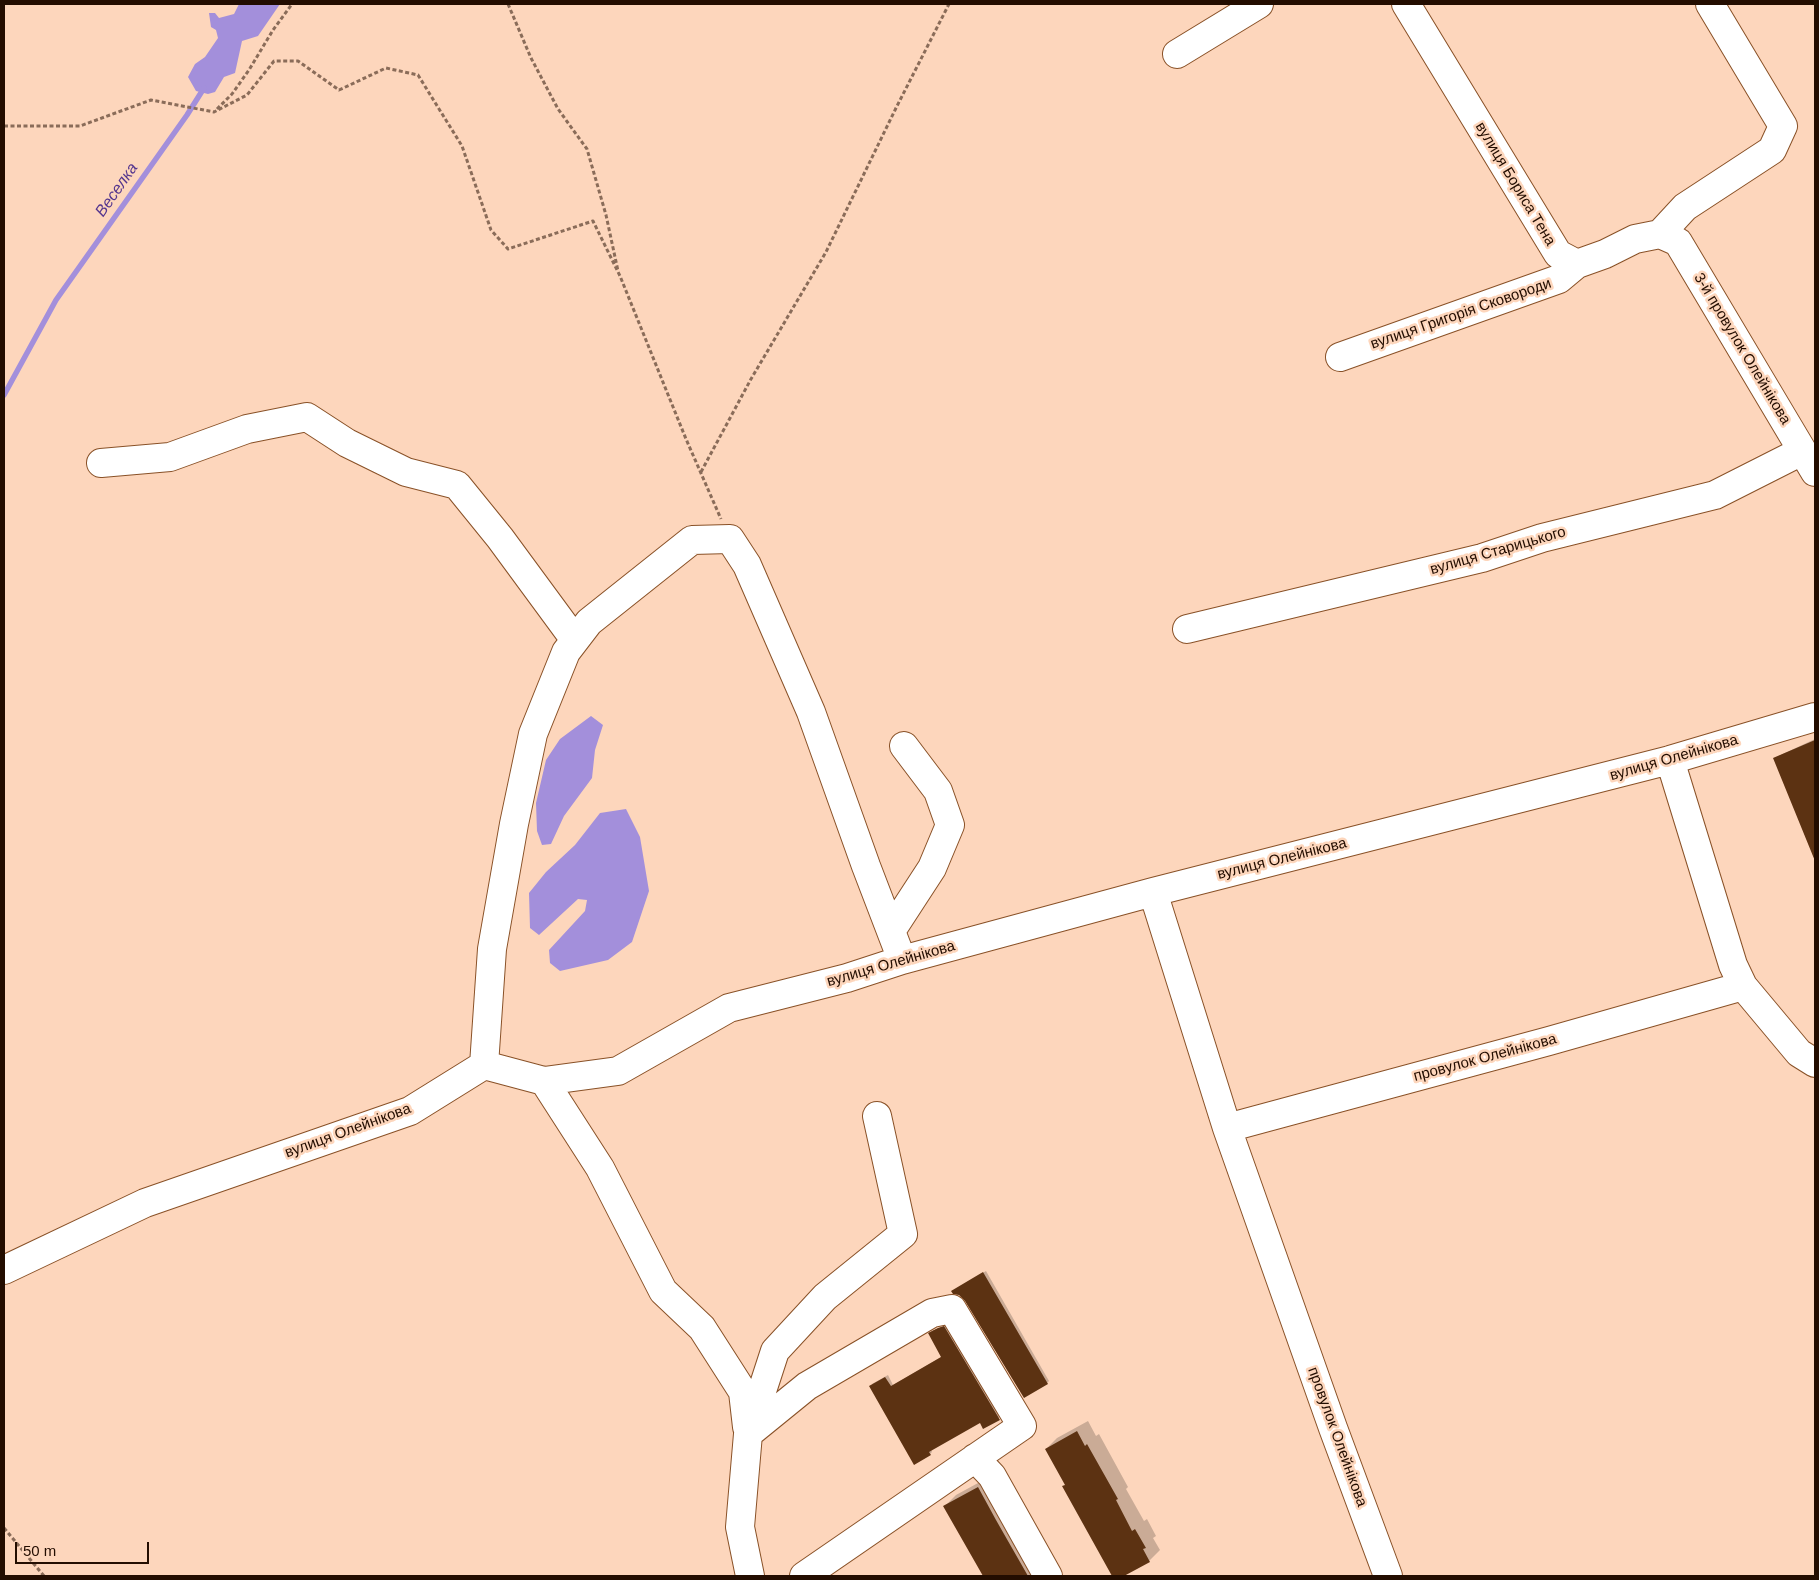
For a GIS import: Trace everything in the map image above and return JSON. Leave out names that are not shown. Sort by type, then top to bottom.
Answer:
[{"type":"street","points":[[1177,54],[1259,4]]},
{"type":"street","name":"вулиця Бориса Тена","points":[[1406,4],[1558,254],[1577,264]]},
{"type":"street","points":[[1577,264],[1635,240],[1660,234],[1685,207],[1772,150],[1783,126],[1710,4]]},
{"type":"street","name":"3-й провулок Олейнікова","points":[[1660,234],[1678,242],[1809,461]]},
{"type":"street","name":"вулиця Григорія Сковороди","points":[[1340,357],[1559,279],[1577,264]]},
{"type":"street","points":[[101,463],[170,457],[248,429],[307,417],[348,443],[406,472],[457,485],[500,538],[575,640]]},
{"type":"street","name":"вулиця Старицького","points":[[1187,629],[1482,558],[1542,538],[1715,495],[1809,461]]},
{"type":"street","points":[[484,1065],[492,949],[514,824],[533,734],[566,652],[589,622],[692,540],[730,539],[747,565],[811,712],[902,960]]},
{"type":"street","name":"вулиця Олейнікова","points":[[4,1270],[145,1203],[410,1111],[484,1065],[544,1081],[618,1071],[729,1008],[847,978],[902,960],[1153,892],[1670,760],[1815,717]]},
{"type":"street","points":[[891,931],[932,868],[950,824],[938,791],[904,746]]},
{"type":"street","points":[[1670,760],[1733,966],[1743,986],[1799,1053],[1815,1063]]},
{"type":"street","name":"провулок Олейнікова","points":[[1153,892],[1228,1128],[1333,1428],[1388,1576]]},
{"type":"street","name":"провулок Олейнікова","points":[[1228,1128],[1743,986]]},
{"type":"street","points":[[544,1081],[600,1168],[663,1290],[702,1328],[743,1392],[748,1434],[740,1526],[750,1576]]},
{"type":"street","points":[[748,1434],[775,1351],[825,1297],[903,1234],[877,1116]]},
{"type":"street","points":[[748,1434],[807,1386],[932,1313],[952,1309],[1022,1426],[804,1576]]},
{"type":"street","points":[[975,1458],[992,1476],[1048,1576]]},
{"type":"path","points":[[214,112],[232,94],[292,4]]},
{"type":"path","points":[[508,4],[532,58],[558,109],[587,150],[606,216],[620,276]]},
{"type":"path","points":[[701,472],[751,379],[826,252],[949,4]]},
{"type":"path","points":[[4,126],[80,126],[151,100],[214,112],[247,94],[274,61],[298,61],[339,90],[386,68],[418,75],[462,146],[491,230],[508,249],[593,221],[620,276],[730,539]]},
{"type":"path","points":[[4,1528],[44,1576]]},
{"type":"shaded area","points":[[239,4],[280,4],[258,36],[242,41],[235,73],[224,77],[215,92],[208,94],[196,91],[188,77],[195,64],[205,57],[218,38],[216,30],[211,27],[209,13],[215,13],[219,18],[234,14]]},
{"type":"shaded area","points":[[591,716],[603,725],[595,750],[592,778],[564,816],[551,844],[542,845],[537,831],[536,803],[546,760],[560,739]]},
{"type":"shaded area","points":[[626,809],[640,837],[649,891],[632,942],[608,960],[560,971],[550,963],[549,950],[585,911],[587,900],[578,899],[539,935],[530,928],[529,893],[546,872],[575,845],[600,813]]},
{"type":"building","points":[[1815,740],[1815,861],[1773,758]]},
{"type":"building","points":[[983,1272],[1048,1384],[1024,1398],[965,1301],[951,1291]]},
{"type":"building","points":[[944,1326],[1000,1420],[983,1429],[980,1423],[929,1452],[931,1455],[914,1465],[869,1386],[885,1377],[891,1386],[941,1357],[928,1333]]},
{"type":"building","points":[[1077,1431],[1085,1446],[1087,1444],[1118,1499],[1116,1500],[1132,1531],[1135,1529],[1146,1548],[1143,1549],[1150,1562],[1124,1576],[1112,1576],[1062,1486],[1065,1485],[1045,1449]]},
{"type":"building","points":[[978,1487],[1028,1576],[983,1576],[943,1506]]},
{"type":"waterway","name":"Веселка","points":[[4,395],[56,300],[187,115],[204,88]]}]
